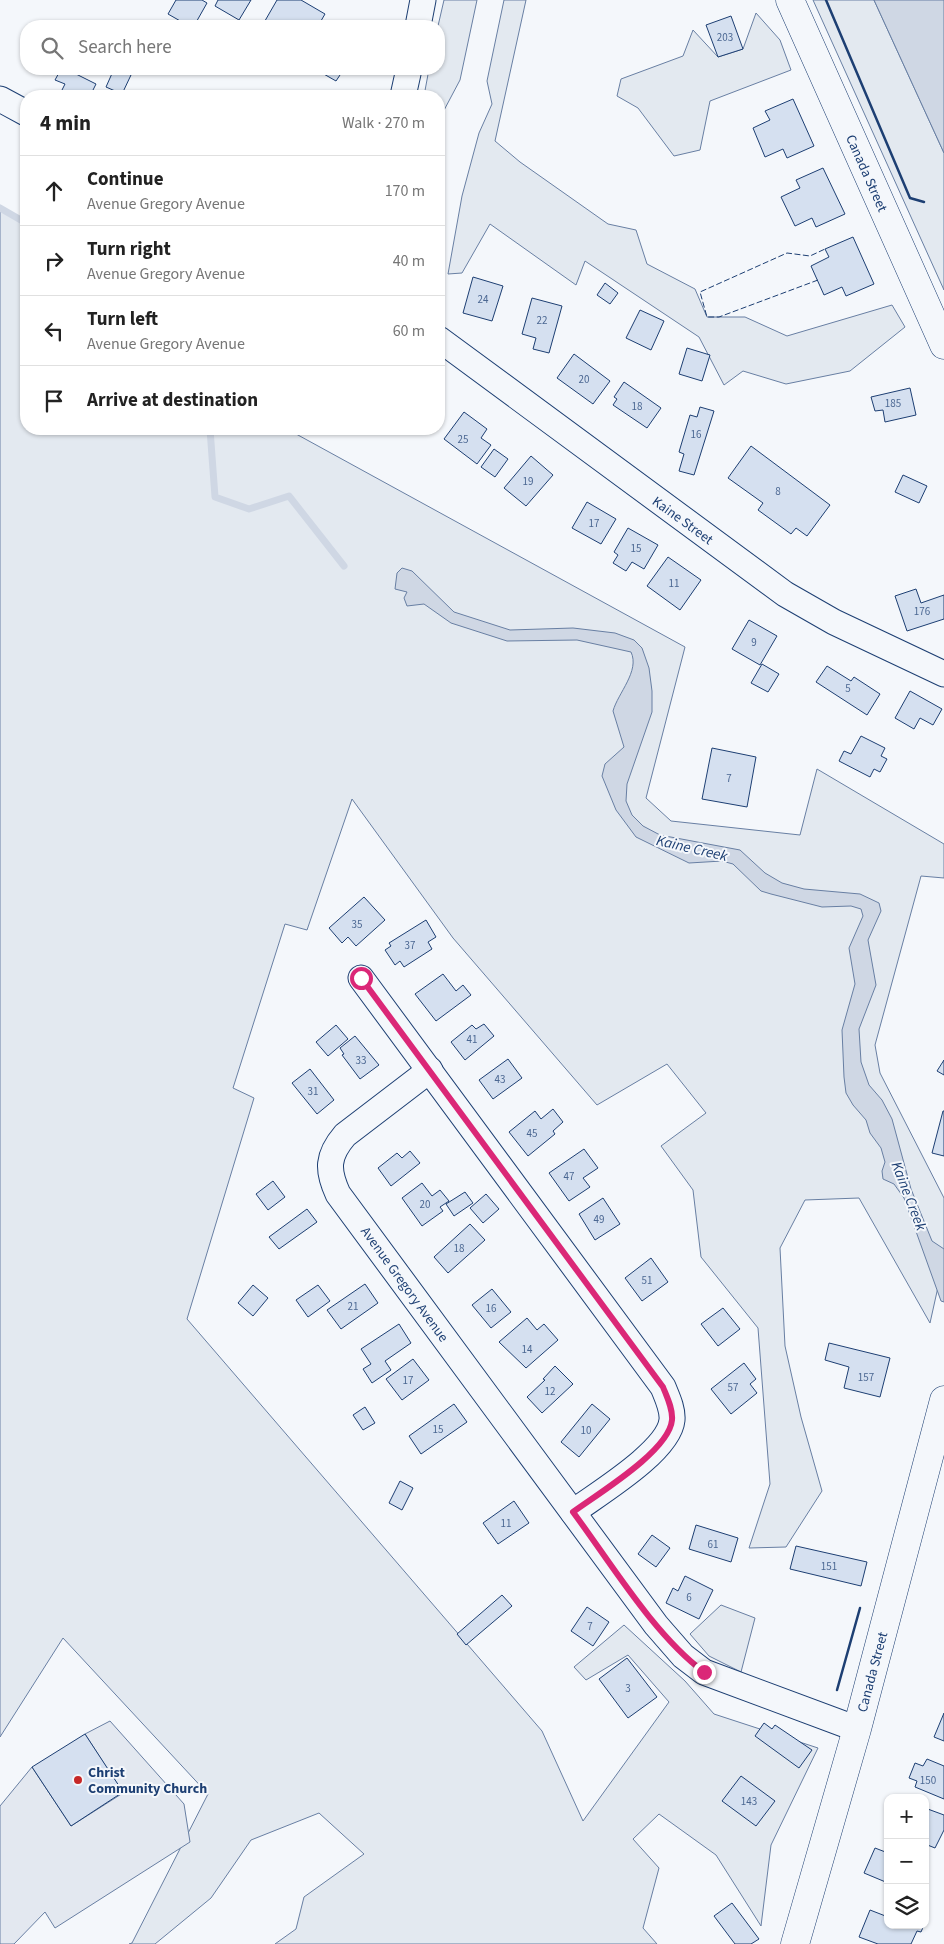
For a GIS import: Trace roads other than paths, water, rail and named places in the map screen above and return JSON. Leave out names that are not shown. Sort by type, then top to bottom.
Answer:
[{"type":"main road","name":"Canada Street","points":[[790,0],[944,345]]},
{"type":"main road","name":"Canada Street","points":[[795,1944],[857,1729],[944,1400]]},
{"type":"street","points":[[404,90],[408,75]]},
{"type":"street","points":[[0,99],[20,110]]},
{"type":"street","name":"Kaine Street","points":[[445,343],[785,594],[834,622],[944,674]]},
{"type":"street","points":[[361,978],[657,1379],[670,1402],[672,1419],[668,1436],[656,1451],[573,1512]]},
{"type":"street","name":"Avenue Gregory Avenue","points":[[430,1070],[345,1135],[334,1147],[330,1164],[332,1180],[338,1194],[656,1625],[683,1656],[704,1672],[732,1684],[857,1729]]},
{"type":"water","points":[[874,0],[944,0],[944,153]]},
{"type":"water","points":[[402,568],[412,571],[454,612],[510,630],[573,628],[615,633],[634,640],[642,648],[649,668],[652,712],[627,784],[626,801],[632,815],[643,826],[660,835],[740,850],[765,873],[782,883],[804,889],[860,894],[879,903],[881,911],[868,940],[876,985],[859,1029],[861,1062],[869,1085],[882,1100],[892,1119],[911,1189],[932,1241],[944,1249],[944,1302],[941,1301],[904,1198],[894,1184],[883,1179],[882,1171],[885,1162],[881,1148],[870,1133],[866,1120],[853,1105],[846,1093],[842,1030],[855,984],[849,948],[863,916],[861,909],[851,906],[822,907],[761,891],[733,864],[722,861],[689,863],[636,837],[616,810],[602,776],[605,764],[624,747],[613,711],[631,674],[633,659],[631,652],[577,640],[507,641],[451,623],[424,604],[407,606],[404,598],[407,592],[395,589],[397,573]]},
{"type":"waterway","name":"Kaine Creek","points":[[0,208],[20,220]]},
{"type":"waterway","name":"Kaine Creek","points":[[210,435],[215,497],[249,509],[289,496],[344,566]]},
{"type":"place","name":"Christ Community Church","points":[[78,1780]]}]
